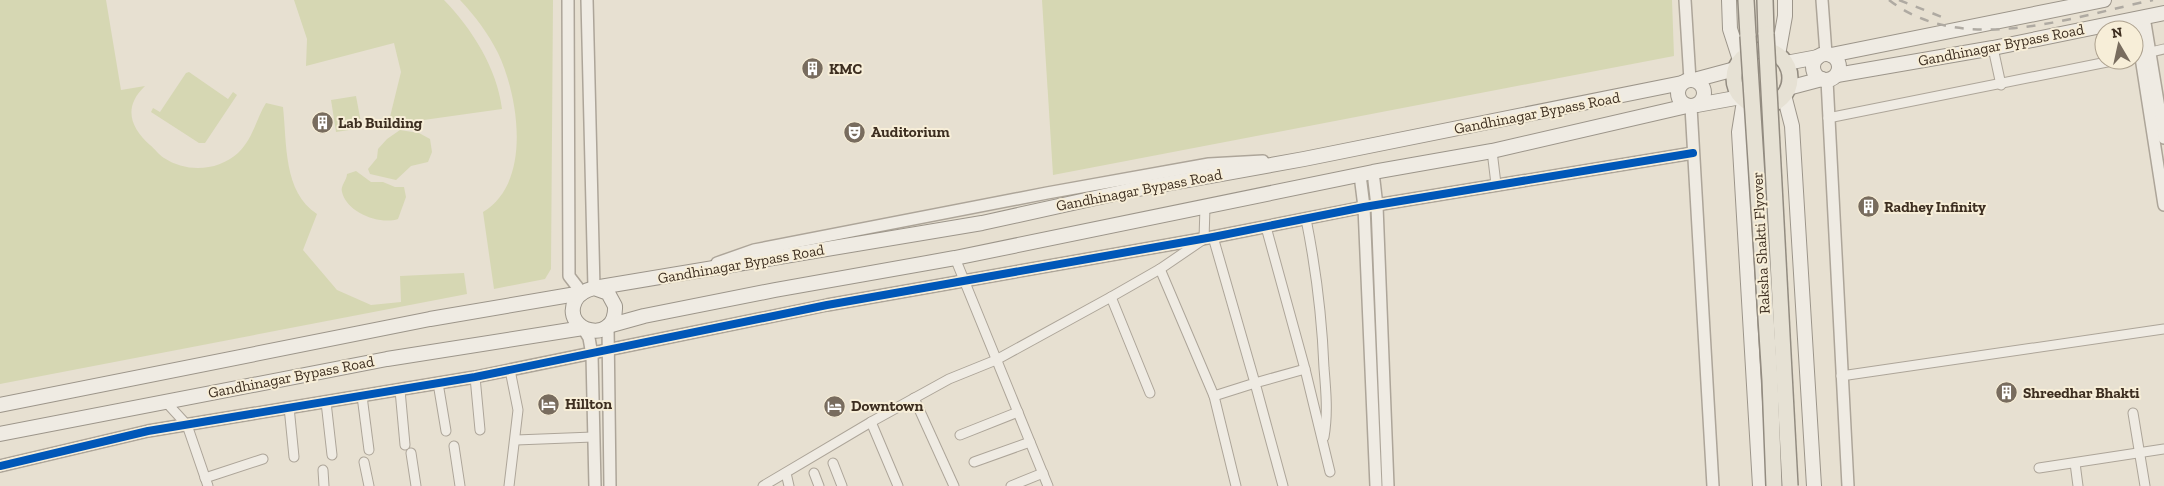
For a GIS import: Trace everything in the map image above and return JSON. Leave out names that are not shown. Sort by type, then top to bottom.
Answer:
[{"type":"main road","points":[[1728,0],[1730,29],[1737,65],[1734,83],[1742,99],[1739,132],[1760,486]]},
{"type":"main road","name":"Raksha Shakti Flyover","points":[[1746,0],[1769,370],[1774,486]]},
{"type":"main road","name":"Raksha Shakti Flyover","points":[[1764,0],[1790,486]]},
{"type":"main road","points":[[1742,99],[1755,106],[1765,106],[1775,103],[1786,92],[1790,80],[1782,59],[1785,16],[1784,0]]},
{"type":"main road","name":"Gandhinagar Bypass Road","points":[[1782,59],[1825,55],[2104,0]]},
{"type":"main road","name":"Gandhinagar Bypass Road","points":[[1786,92],[1829,78],[1993,48],[2164,13]]},
{"type":"main road","points":[[1737,65],[1752,51],[1760,50],[1782,59]]},
{"type":"main road","points":[[1825,55],[1839,65],[1829,78],[1814,70],[1815,61],[1825,55]]},
{"type":"main road","name":"Gandhinagar Bypass Road","points":[[0,405],[430,319],[982,222],[1127,192],[1642,93],[1689,81],[1737,65]]},
{"type":"main road","points":[[1689,81],[1701,85],[1704,94],[1692,106],[1681,102],[1677,94],[1689,81]]},
{"type":"main road","points":[[1786,92],[1792,126],[1814,486]]},
{"type":"main road","name":"Gandhinagar Bypass Road","points":[[608,326],[644,316],[775,290],[955,258],[1205,206],[1492,151],[1692,106],[1742,99]]},
{"type":"main road","points":[[601,290],[613,299],[616,313],[608,326],[596,331],[583,328],[574,318],[573,311],[577,298],[588,291],[601,290]]},
{"type":"main road","name":"Gandhinagar Bypass Road","points":[[0,434],[387,359],[583,328]]},
{"type":"street","points":[[568,0],[569,276],[588,291]]},
{"type":"street","points":[[587,0],[588,291]]},
{"type":"street","points":[[1685,0],[1689,81]]},
{"type":"street","points":[[1822,0],[1825,55]]},
{"type":"street","points":[[1993,48],[2001,85]]},
{"type":"street","points":[[2144,54],[2164,50]]},
{"type":"street","points":[[2144,62],[2164,138]]},
{"type":"street","points":[[1828,118],[2094,65]]},
{"type":"street","points":[[2144,68],[2164,205]]},
{"type":"street","points":[[1829,78],[1828,118],[1848,486]]},
{"type":"street","points":[[1692,106],[1692,153],[1713,486]]},
{"type":"street","points":[[1492,151],[1496,184]]},
{"type":"street","points":[[0,466],[148,432],[475,377],[592,355],[773,316],[1209,238],[1364,207],[1692,153]]},
{"type":"street","points":[[1367,174],[1377,206],[1381,485]]},
{"type":"street","points":[[1367,174],[1364,207],[1381,485]]},
{"type":"street","points":[[1205,206],[1209,238],[1255,383],[1283,486]]},
{"type":"street","points":[[1306,219],[1317,274],[1321,314],[1326,403],[1323,442]]},
{"type":"street","points":[[1266,227],[1305,369],[1330,472]]},
{"type":"street","points":[[763,486],[914,398],[949,379],[996,360],[1111,297],[1209,238]]},
{"type":"street","points":[[955,258],[1048,486]]},
{"type":"street","points":[[1160,269],[1214,396],[1236,486]]},
{"type":"street","points":[[1111,297],[1150,393]]},
{"type":"street","points":[[608,326],[610,486]]},
{"type":"street","points":[[583,328],[589,338],[592,355],[595,486]]},
{"type":"street","points":[[1841,376],[2164,329]]},
{"type":"street","points":[[1214,396],[1305,369]]},
{"type":"street","points":[[509,486],[516,440],[518,410],[510,370]]},
{"type":"street","points":[[475,377],[480,430]]},
{"type":"street","points":[[438,383],[446,431]]},
{"type":"street","points":[[400,390],[406,444]]},
{"type":"street","points":[[362,396],[368,450]]},
{"type":"street","points":[[914,398],[954,486]]},
{"type":"street","points":[[165,401],[187,425],[207,482],[263,459]]},
{"type":"street","points":[[326,402],[332,455]]},
{"type":"street","points":[[289,408],[294,457]]},
{"type":"street","points":[[960,435],[1018,412]]},
{"type":"street","points":[[2132,412],[2145,486]]},
{"type":"street","points":[[871,422],[898,486]]},
{"type":"street","points":[[516,440],[594,437]]},
{"type":"street","points":[[974,462],[1030,442]]},
{"type":"street","points":[[454,446],[460,486]]},
{"type":"street","points":[[2039,468],[2164,449]]},
{"type":"street","points":[[411,453],[416,486]]},
{"type":"street","points":[[364,462],[369,486]]},
{"type":"street","points":[[2075,462],[2078,486]]},
{"type":"street","points":[[833,463],[842,486]]},
{"type":"street","points":[[322,470],[324,486]]},
{"type":"street","points":[[786,472],[789,486]]},
{"type":"street","points":[[814,473],[819,486]]},
{"type":"street","points":[[1011,486],[1043,473]]},
{"type":"green space","points":[[0,0],[106,0],[121,90],[145,86],[134,102],[132,117],[134,124],[150,145],[173,163],[192,168],[202,168],[230,159],[238,153],[251,135],[266,103],[283,107],[292,180],[306,205],[317,214],[303,250],[337,290],[371,305],[401,302],[400,276],[464,273],[467,294],[0,384]]},
{"type":"green space","points":[[294,0],[444,0],[482,50],[495,79],[502,109],[388,125],[401,72],[394,43],[306,66],[307,39]]},
{"type":"green space","points":[[460,0],[553,0],[551,269],[545,279],[494,289],[483,212],[499,199],[509,181],[515,161],[517,138],[515,115],[511,92],[498,53],[481,25]]},
{"type":"green space","points":[[1042,0],[1672,0],[1674,56],[1053,175]]},
{"type":"green space","points":[[189,72],[228,99],[233,92],[237,95],[205,143],[199,143],[151,112],[153,108],[160,112],[186,73]]},
{"type":"green space","points":[[356,96],[362,128],[336,132],[331,100]]},
{"type":"green space","points":[[400,130],[419,133],[430,139],[432,152],[428,162],[411,166],[396,180],[370,174],[368,169],[377,158],[378,149],[387,139]]},
{"type":"green space","points":[[356,171],[371,182],[383,182],[395,187],[404,187],[406,197],[398,219],[374,219],[365,216],[350,206],[345,199],[342,188],[347,174]]},
{"type":"railway","points":[[1889,0],[1918,17],[1950,26],[1983,30],[2018,28],[2053,22],[2153,0]]},
{"type":"railway","points":[[1899,0],[1947,19]]},
{"type":"cycle path","points":[[0,466],[148,431],[475,377],[827,305],[1213,237],[1364,207],[1693,153]]},
{"type":"place","name":"KMC","points":[[813,69]]},
{"type":"place","name":"Lab Building","points":[[322,123]]},
{"type":"place","name":"Auditorium","points":[[855,132]]},
{"type":"place","name":"Radhey Infinity","points":[[1868,207]]},
{"type":"place","name":"Shreedhar Bhakti","points":[[2007,393]]},
{"type":"place","name":"Hillton","points":[[549,404]]},
{"type":"place","name":"Downtown","points":[[835,406]]}]
